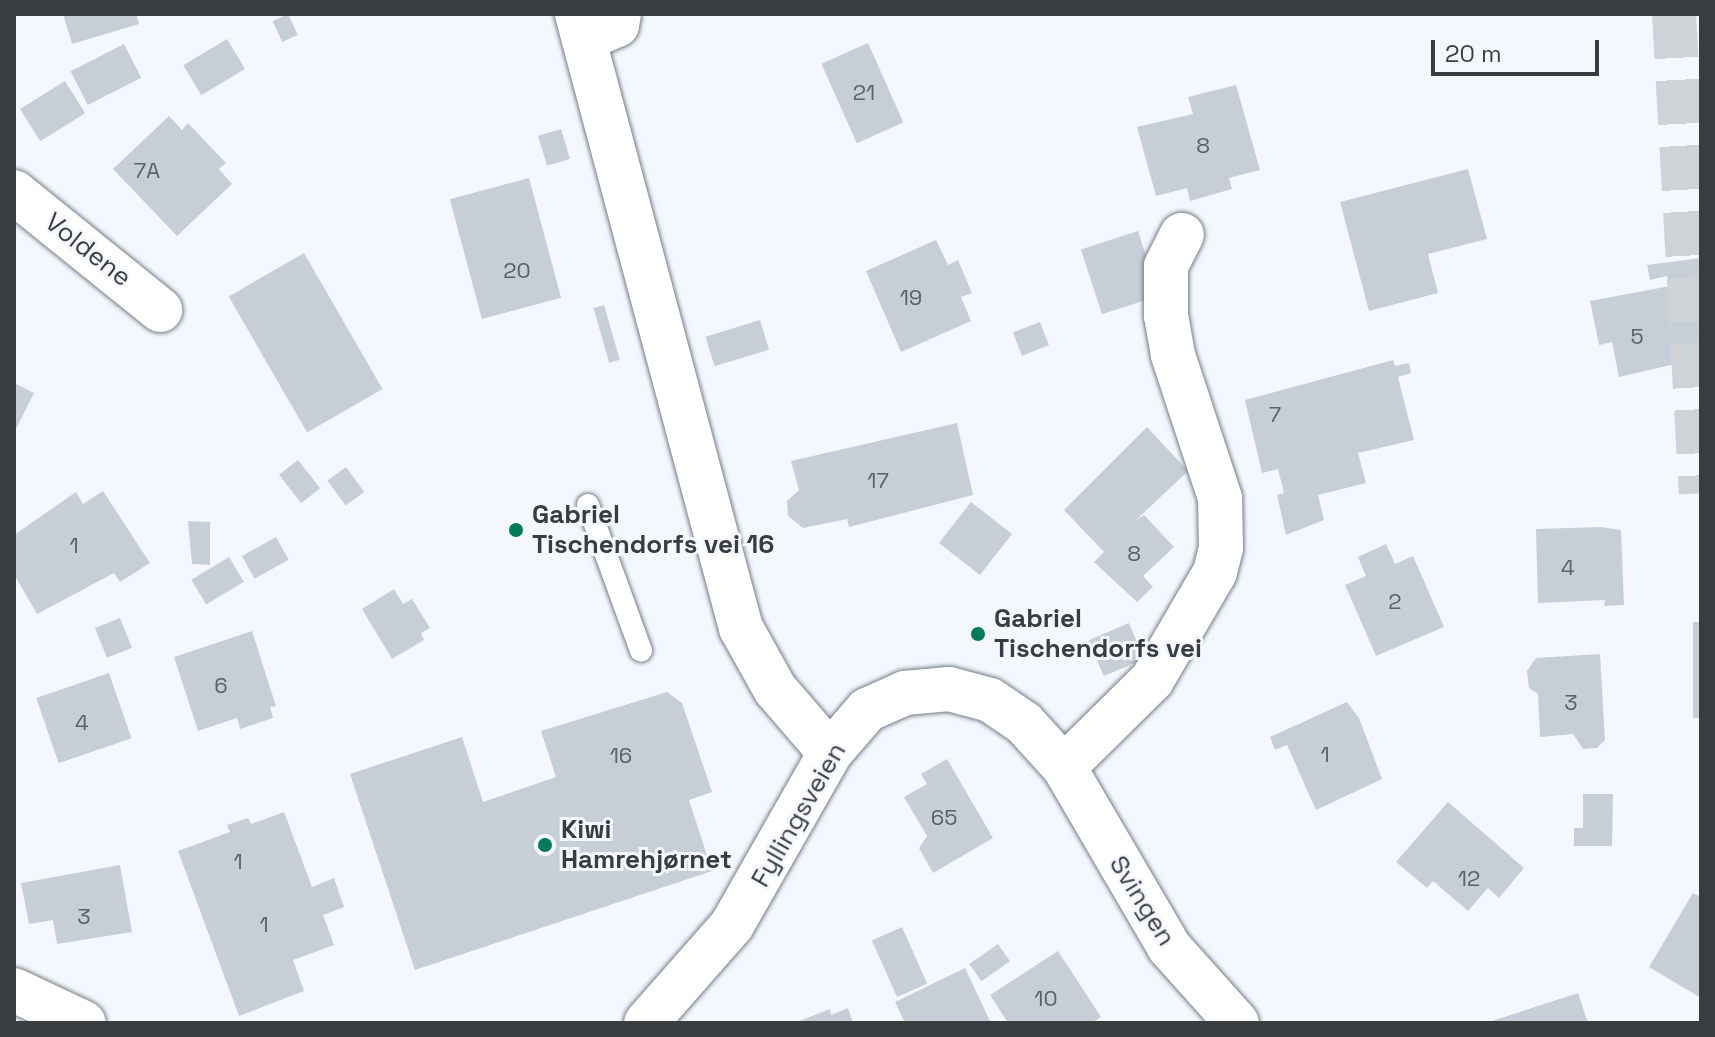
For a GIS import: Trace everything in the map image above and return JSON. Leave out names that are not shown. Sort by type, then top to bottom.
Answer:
[{"type":"street","points":[[619,14],[617,25],[580,26],[741,628],[775,689],[830,753]]},
{"type":"street","name":"Voldene","points":[[14,192],[160,310]]},
{"type":"street","points":[[1064,767],[1152,680],[1215,572],[1221,548],[1220,498],[1173,355],[1166,316],[1166,266],[1182,235]]},
{"type":"street","name":"Fyllingsveien","points":[[646,1023],[732,925],[830,753],[867,710],[905,693],[949,689],[990,700],[1024,723],[1064,767]]},
{"type":"street","name":"Svingen","points":[[1064,767],[1169,947],[1237,1023]]},
{"type":"street","points":[[14,990],[84,1023]]},
{"type":"lane","points":[[588,505],[641,651]]},
{"type":"building","points":[[63,14],[136,14],[139,24],[72,44]]},
{"type":"building","points":[[288,14],[298,35],[282,42],[273,21]]},
{"type":"building","points":[[227,39],[245,69],[201,95],[183,65]]},
{"type":"building","points":[[868,43],[903,122],[857,143],[821,64]]},
{"type":"building","points":[[124,44],[141,78],[88,105],[71,71]]},
{"type":"building","points":[[65,81],[85,113],[40,141],[20,109]]},
{"type":"building","points":[[1236,85],[1260,170],[1229,178],[1232,189],[1190,201],[1187,188],[1156,196],[1137,127],[1193,114],[1188,97]]},
{"type":"building","points":[[169,116],[182,130],[188,123],[226,163],[219,169],[232,184],[177,236],[113,169]]},
{"type":"building","points":[[561,129],[570,159],[547,166],[538,136]]},
{"type":"building","points":[[1468,169],[1487,239],[1428,254],[1438,293],[1369,311],[1340,202]]},
{"type":"building","points":[[529,178],[561,298],[482,319],[450,199]]},
{"type":"building","points":[[1138,231],[1159,296],[1102,314],[1081,250]]},
{"type":"building","points":[[936,240],[948,265],[958,260],[972,293],[961,297],[971,321],[901,352],[866,271]]},
{"type":"building","points":[[304,253],[383,389],[307,432],[229,296]]},
{"type":"building","points":[[1701,258],[1701,358],[1619,377],[1612,342],[1599,345],[1590,301],[1670,286],[1667,276],[1650,280],[1647,265]]},
{"type":"building","points":[[604,305],[620,360],[609,363],[593,308]]},
{"type":"building","points":[[760,320],[769,350],[715,366],[705,337]]},
{"type":"building","points":[[1040,322],[1049,345],[1022,356],[1013,332]]},
{"type":"building","points":[[1393,360],[1395,366],[1409,363],[1411,373],[1398,377],[1414,440],[1358,453],[1366,483],[1318,495],[1324,520],[1286,535],[1277,495],[1284,493],[1278,469],[1262,473],[1245,400]]},
{"type":"building","points":[[14,383],[34,393],[14,433]]},
{"type":"building","points":[[957,423],[973,495],[849,527],[847,519],[803,528],[788,516],[787,501],[799,490],[791,461]]},
{"type":"building","points":[[1147,427],[1188,471],[1135,521],[1144,515],[1174,547],[1143,576],[1153,587],[1137,602],[1094,562],[1104,552],[1064,510]]},
{"type":"building","points":[[298,460],[320,488],[301,503],[279,475]]},
{"type":"building","points":[[346,467],[364,492],[346,506],[327,481]]},
{"type":"building","points":[[103,491],[150,563],[120,582],[114,573],[37,614],[14,574],[14,535],[76,492],[83,504]]},
{"type":"building","points":[[971,502],[1012,534],[980,575],[939,543]]},
{"type":"building","points":[[188,521],[210,522],[210,565],[192,564]]},
{"type":"building","points":[[1601,527],[1621,530],[1624,605],[1604,606],[1605,600],[1538,603],[1536,529]]},
{"type":"building","points":[[276,537],[289,560],[254,579],[242,556]]},
{"type":"building","points":[[1386,544],[1395,564],[1413,556],[1444,627],[1376,656],[1345,585],[1366,576],[1358,557]]},
{"type":"building","points":[[229,557],[244,582],[206,605],[191,580]]},
{"type":"building","points":[[394,589],[403,604],[412,599],[430,628],[421,633],[424,640],[392,659],[362,609]]},
{"type":"building","points":[[120,618],[132,648],[107,658],[95,628]]},
{"type":"building","points":[[1693,622],[1701,622],[1701,718],[1693,718]]},
{"type":"building","points":[[1129,623],[1144,659],[1104,676],[1088,640]]},
{"type":"building","points":[[252,631],[276,706],[270,707],[273,718],[240,729],[237,718],[198,731],[174,657]]},
{"type":"building","points":[[1600,654],[1605,740],[1597,748],[1583,749],[1573,734],[1540,737],[1538,694],[1529,688],[1527,671],[1536,658]]},
{"type":"building","points":[[109,673],[131,738],[59,763],[36,698]]},
{"type":"building","points":[[667,692],[682,703],[712,792],[689,800],[712,871],[415,970],[350,774],[462,737],[483,802],[556,777],[541,731]]},
{"type":"building","points":[[1347,702],[1359,718],[1382,779],[1316,810],[1287,745],[1275,750],[1270,737]]},
{"type":"building","points":[[947,759],[993,838],[933,873],[919,848],[927,836],[904,797],[927,784],[921,774]]},
{"type":"building","points":[[1583,794],[1613,794],[1612,846],[1574,846],[1574,828],[1583,828]]},
{"type":"building","points":[[1448,802],[1524,868],[1499,898],[1488,888],[1468,911],[1433,881],[1427,888],[1396,862]]},
{"type":"building","points":[[284,812],[312,887],[334,878],[344,907],[323,915],[334,945],[293,960],[304,991],[239,1016],[178,851],[230,832],[227,825],[248,818],[251,824]]},
{"type":"building","points":[[120,865],[132,932],[57,944],[53,920],[29,924],[21,883]]},
{"type":"building","points":[[1693,893],[1701,897],[1701,998],[1649,967]]},
{"type":"building","points":[[902,927],[927,984],[897,997],[872,940]]},
{"type":"building","points":[[998,944],[1010,961],[981,981],[969,964]]},
{"type":"building","points":[[1058,951],[1101,1017],[1091,1023],[1008,1023],[990,995]]},
{"type":"building","points":[[965,968],[991,1023],[905,1023],[895,1002]]},
{"type":"building","points":[[1578,993],[1588,1023],[1489,1023],[1489,1022]]},
{"type":"building","points":[[848,1008],[853,1023],[794,1023],[830,1009],[831,1015]]},
{"type":"tunnel","points":[[1674,14],[1701,493]]},
{"type":"place","name":"Gabriel Tischendorfs vei 16","points":[[516,530]]},
{"type":"place","name":"Gabriel Tischendorfs vei","points":[[978,634]]},
{"type":"place","name":"Kiwi Hamrehjørnet","points":[[545,845]]}]
